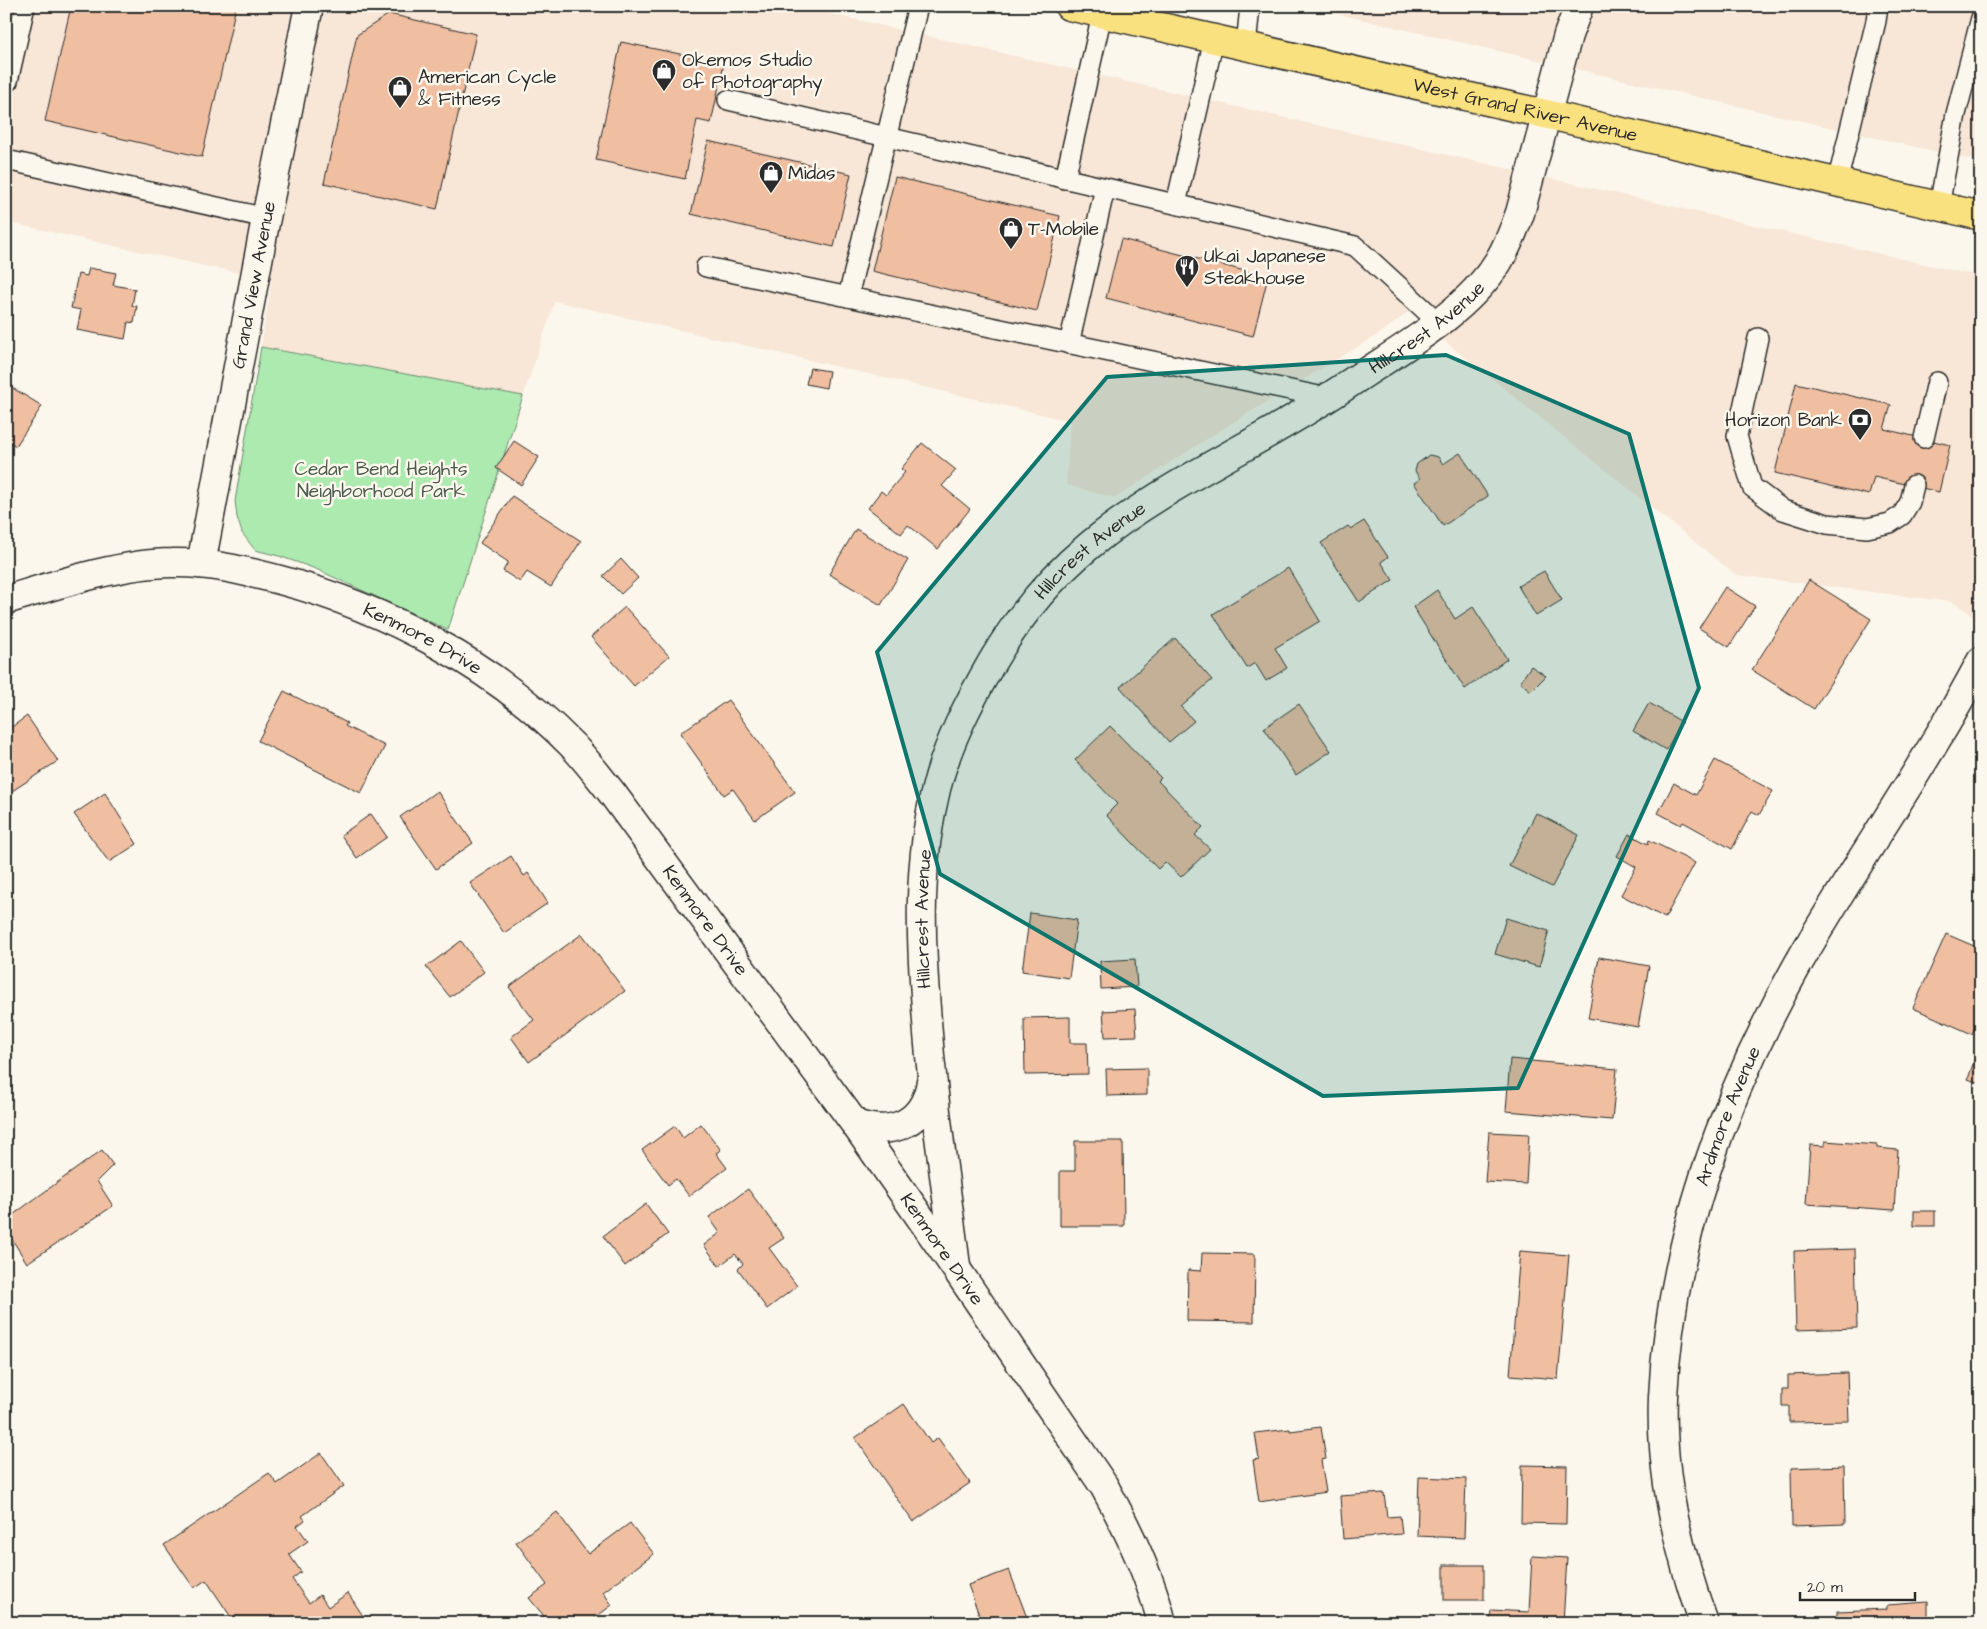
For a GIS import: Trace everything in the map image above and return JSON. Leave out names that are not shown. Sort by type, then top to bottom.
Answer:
[{"type":"main road","name":"West Grand River Avenue","points":[[1068,6],[1545,114],[1981,216]]},
{"type":"street","name":"Grand View Avenue","points":[[201,564],[266,218],[309,6]]},
{"type":"street","name":"Hillcrest Avenue","points":[[957,1270],[930,1064],[922,959],[921,909],[928,822],[936,787],[947,752],[970,701],[999,649],[1023,615],[1050,582],[1087,547],[1127,515],[1328,398],[1438,322],[1481,284],[1497,264],[1510,241],[1520,213],[1545,114],[1568,35],[1579,6]]},
{"type":"street","name":"Kenmore Drive","points":[[6,600],[49,587],[141,566],[171,563],[201,564],[257,574],[312,589],[379,614],[443,647],[487,675],[528,706],[573,746],[612,793],[855,1124],[957,1270],[1104,1486],[1148,1577],[1162,1623]]},
{"type":"street","name":"Ardmore Avenue","points":[[1704,1623],[1691,1587],[1676,1530],[1664,1444],[1663,1399],[1668,1339],[1678,1280],[1695,1208],[1718,1138],[1741,1078],[1768,1020],[1798,964],[1921,764],[1981,661]]},
{"type":"street","points":[[855,1124],[870,1129],[886,1129],[902,1125],[913,1117],[923,1106],[929,1093],[932,1078],[930,1064]]},
{"type":"lane","points":[[7,83],[25,6]]},
{"type":"lane","points":[[848,297],[918,6]]},
{"type":"lane","points":[[1246,46],[1250,6]]},
{"type":"lane","points":[[1837,183],[1878,6]]},
{"type":"lane","points":[[1065,179],[1102,14]]},
{"type":"lane","points":[[1939,206],[1956,114],[1980,19]]},
{"type":"lane","points":[[1176,204],[1214,39]]},
{"type":"lane","points":[[728,100],[1355,246],[1438,322]]},
{"type":"lane","points":[[6,160],[266,218]]},
{"type":"lane","points":[[1069,344],[1105,188]]},
{"type":"lane","points":[[706,267],[1328,398]]},
{"type":"lane","points":[[1758,338],[1737,436],[1752,487],[1783,510],[1827,524],[1867,528],[1890,523],[1902,515],[1910,502],[1914,486]]},
{"type":"lane","points":[[1924,438],[1937,382]]},
{"type":"highlighted area","points":[[1446,355],[1629,434],[1699,688],[1518,1088],[1323,1096],[940,874],[877,652],[1107,377]]},
{"type":"shaded area","points":[[6,6],[796,6],[1981,277],[1981,621],[1953,602],[1736,575],[1447,343],[1411,310],[1382,332],[1224,428],[1115,498],[1066,485],[1070,421],[555,301],[523,396],[261,347],[272,279],[6,222]]},
{"type":"shaded area","points":[[1303,6],[1981,6],[1981,162]]},
{"type":"green space","name":"Cedar Bend Heights Neighborhood Park","points":[[261,347],[523,396],[448,630],[316,569],[255,550],[242,533],[235,501]]},
{"type":"building","points":[[71,6],[236,6],[202,157],[45,121]]},
{"type":"building","name":"American Cycle & Fitness","points":[[389,14],[476,34],[437,209],[324,183],[357,35]]},
{"type":"building","name":"Okemos Studio of Photography","points":[[621,42],[724,63],[711,123],[697,120],[685,179],[596,160]]},
{"type":"building","name":"Midas","points":[[708,141],[851,174],[834,247],[691,214]]},
{"type":"building","points":[[895,177],[1060,216],[1037,311],[872,271]]},
{"type":"building","name":"Ukai Japanese Steakhouse","points":[[1121,239],[1268,277],[1253,336],[1106,298]]},
{"type":"building","points":[[89,268],[116,273],[113,285],[135,289],[132,306],[137,306],[134,323],[128,322],[125,339],[77,330],[81,310],[71,308],[78,274],[87,276]]},
{"type":"building","points":[[810,368],[829,371],[826,388],[806,384]]},
{"type":"building","name":"Horizon Bank","points":[[1796,383],[1891,405],[1884,429],[1950,445],[1939,492],[1874,477],[1869,495],[1775,473]]},
{"type":"building","points":[[6,384],[42,406],[16,446],[6,442]]},
{"type":"building","points":[[514,441],[539,457],[521,485],[496,468]]},
{"type":"building","points":[[922,443],[956,470],[942,486],[970,509],[938,549],[908,525],[901,534],[868,508],[881,491],[886,495],[905,472],[901,469]]},
{"type":"building","points":[[1460,453],[1488,496],[1443,526],[1414,483],[1420,479],[1415,471],[1417,464],[1429,455],[1438,457],[1443,464]]},
{"type":"building","points":[[512,496],[581,541],[551,587],[527,572],[520,582],[503,571],[508,562],[480,543]]},
{"type":"building","points":[[1364,521],[1388,557],[1381,562],[1393,580],[1359,602],[1321,543],[1348,526],[1351,529]]},
{"type":"building","points":[[856,529],[908,560],[881,605],[829,574]]},
{"type":"building","points":[[621,559],[638,578],[621,594],[603,576]]},
{"type":"building","points":[[1288,568],[1320,621],[1275,648],[1287,668],[1266,681],[1255,663],[1247,668],[1213,614]]},
{"type":"building","points":[[1544,571],[1562,600],[1536,616],[1518,586]]},
{"type":"building","points":[[1809,580],[1871,619],[1814,709],[1752,670]]},
{"type":"building","points":[[1725,587],[1755,606],[1729,647],[1699,628]]},
{"type":"building","points":[[1437,590],[1455,619],[1473,607],[1507,659],[1465,689],[1413,607]]},
{"type":"building","points":[[625,607],[669,656],[634,686],[591,637]]},
{"type":"building","points":[[1175,638],[1212,680],[1181,707],[1194,721],[1169,742],[1120,687]]},
{"type":"building","points":[[1531,666],[1546,676],[1531,691],[1520,682]]},
{"type":"building","points":[[284,691],[347,723],[345,726],[385,746],[361,793],[258,741]]},
{"type":"building","points":[[728,700],[795,792],[755,820],[733,789],[724,795],[680,733]]},
{"type":"building","points":[[1649,703],[1682,722],[1666,750],[1633,731]]},
{"type":"building","points":[[1299,704],[1331,751],[1296,775],[1264,728]]},
{"type":"building","points":[[27,716],[58,761],[6,795],[6,731]]},
{"type":"building","points":[[1110,726],[1161,778],[1158,781],[1203,827],[1195,835],[1210,849],[1181,877],[1165,862],[1158,869],[1106,815],[1117,804],[1075,760]]},
{"type":"building","points":[[1715,760],[1773,791],[1759,815],[1752,811],[1732,849],[1683,822],[1681,825],[1658,813],[1674,783],[1696,795]]},
{"type":"building","points":[[437,791],[473,843],[436,869],[400,817]]},
{"type":"building","points":[[105,793],[137,844],[109,862],[74,814]]},
{"type":"building","points":[[1536,813],[1579,835],[1552,887],[1509,866]]},
{"type":"building","points":[[371,814],[387,837],[357,858],[341,835]]},
{"type":"building","points":[[1629,834],[1648,844],[1649,840],[1695,863],[1665,918],[1621,895],[1636,867],[1617,856]]},
{"type":"building","points":[[511,856],[524,876],[528,873],[548,903],[504,933],[470,883]]},
{"type":"building","points":[[1030,913],[1077,920],[1069,978],[1022,971]]},
{"type":"building","points":[[1506,918],[1549,931],[1539,967],[1495,954]]},
{"type":"building","points":[[582,934],[625,991],[529,1062],[511,1037],[534,1020],[509,987]]},
{"type":"building","points":[[1946,934],[1981,949],[1981,1014],[1972,1034],[1913,1008]]},
{"type":"building","points":[[461,941],[484,972],[450,997],[426,967]]},
{"type":"building","points":[[1599,957],[1649,966],[1638,1027],[1588,1018]]},
{"type":"building","points":[[1135,959],[1137,987],[1101,989],[1100,961]]},
{"type":"building","points":[[1135,1009],[1137,1036],[1105,1037],[1103,1011]]},
{"type":"building","points":[[1070,1017],[1070,1043],[1087,1043],[1088,1074],[1025,1075],[1024,1018]]},
{"type":"building","points":[[1981,1043],[1981,1084],[1968,1079]]},
{"type":"building","points":[[1510,1059],[1617,1069],[1612,1120],[1506,1111]]},
{"type":"building","points":[[1147,1068],[1147,1095],[1107,1096],[1106,1069]]},
{"type":"building","points":[[701,1124],[721,1150],[716,1153],[727,1168],[689,1196],[676,1179],[668,1185],[642,1150],[675,1126],[683,1138]]},
{"type":"building","points":[[1489,1132],[1529,1134],[1526,1184],[1485,1182]]},
{"type":"building","points":[[1075,1141],[1123,1141],[1124,1226],[1060,1226],[1060,1171],[1075,1171]]},
{"type":"building","points":[[1825,1141],[1877,1145],[1877,1148],[1898,1150],[1894,1210],[1806,1204],[1810,1145],[1825,1146]]},
{"type":"building","points":[[102,1150],[113,1165],[97,1181],[113,1206],[27,1263],[6,1230],[6,1204],[14,1214]]},
{"type":"building","points":[[748,1189],[784,1238],[769,1248],[797,1286],[767,1309],[738,1269],[743,1264],[735,1254],[719,1266],[704,1245],[720,1233],[709,1217]]},
{"type":"building","points":[[646,1204],[668,1234],[625,1266],[603,1236]]},
{"type":"building","points":[[1914,1211],[1935,1211],[1935,1226],[1914,1226]]},
{"type":"building","points":[[1855,1249],[1857,1328],[1796,1330],[1794,1251]]},
{"type":"building","points":[[1520,1251],[1569,1255],[1558,1379],[1510,1375]]},
{"type":"building","points":[[1202,1253],[1255,1254],[1254,1322],[1187,1321],[1188,1270],[1201,1271]]},
{"type":"building","points":[[1847,1373],[1849,1421],[1789,1422],[1789,1406],[1782,1406],[1782,1389],[1788,1389],[1788,1375]]},
{"type":"building","points":[[904,1404],[931,1443],[938,1438],[970,1483],[913,1522],[855,1438]]},
{"type":"building","points":[[1321,1427],[1326,1459],[1321,1460],[1326,1492],[1259,1502],[1253,1460],[1259,1459],[1255,1433]]},
{"type":"building","points":[[321,1453],[344,1486],[302,1516],[305,1520],[297,1526],[308,1541],[289,1554],[301,1572],[292,1579],[309,1603],[320,1595],[328,1607],[348,1593],[365,1619],[360,1623],[235,1623],[206,1580],[194,1588],[164,1545],[269,1473],[277,1484]]},
{"type":"building","points":[[1522,1465],[1567,1466],[1566,1524],[1521,1523]]},
{"type":"building","points":[[1844,1466],[1845,1524],[1792,1526],[1791,1468]]},
{"type":"building","points":[[1419,1477],[1466,1479],[1464,1538],[1417,1536]]},
{"type":"building","points":[[1384,1493],[1387,1517],[1400,1516],[1402,1534],[1343,1539],[1340,1496]]},
{"type":"building","points":[[557,1512],[588,1554],[630,1523],[654,1554],[603,1592],[612,1605],[588,1623],[536,1622],[544,1616],[529,1598],[547,1585],[516,1542]]},
{"type":"building","points":[[1532,1556],[1567,1558],[1563,1623],[1490,1623],[1491,1610],[1529,1612]]},
{"type":"building","points":[[1444,1565],[1484,1565],[1484,1600],[1444,1600]]},
{"type":"building","points":[[1009,1570],[1029,1623],[982,1623],[968,1585]]},
{"type":"building","points":[[1928,1602],[1928,1623],[1837,1623],[1837,1611],[1887,1609],[1887,1605]]},
{"type":"place","name":"Okemos Studio of Photography","points":[[664,92]]},
{"type":"place","name":"American Cycle & Fitness","points":[[400,109]]},
{"type":"place","name":"Midas","points":[[771,194]]},
{"type":"place","name":"T-Mobile","points":[[1011,250]]},
{"type":"place","name":"Ukai Japanese Steakhouse","points":[[1187,288]]},
{"type":"place","name":"Horizon Bank","points":[[1860,441]]}]
